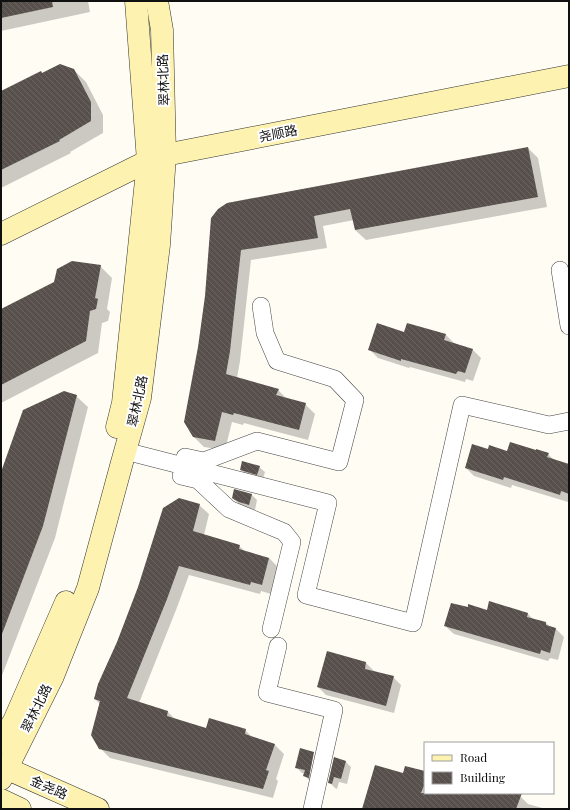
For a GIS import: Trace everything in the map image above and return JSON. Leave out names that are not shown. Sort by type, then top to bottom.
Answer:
[{"type":"main road","name":"翠林北路","points":[[1,742],[14,721],[72,589],[123,403],[157,158],[136,1]]},
{"type":"main road","name":"翠林北路","points":[[3,771],[52,676],[88,588],[140,398],[159,245],[157,158],[162,30],[157,1]]},
{"type":"main road","name":"尧顺路","points":[[1,234],[157,158],[569,76]]},
{"type":"main road","name":"金尧路","points":[[3,771],[98,809]]},
{"type":"main road","points":[[1,800],[20,809]]},
{"type":"street","points":[[560,270],[569,326]]},
{"type":"street","points":[[125,451],[204,461],[257,441],[339,462],[355,400],[335,379],[277,361],[265,333],[261,306]]},
{"type":"street","points":[[125,451],[328,503],[306,595],[413,623],[462,405],[548,425],[569,421]]},
{"type":"street","points":[[125,451],[198,480],[229,509],[284,532],[292,542],[271,629]]},
{"type":"street","points":[[278,646],[267,693],[334,710],[312,809]]},
{"type":"building","points":[[1,1],[52,1],[53,7],[1,18]]},
{"type":"building","points":[[60,64],[74,69],[91,102],[91,121],[59,140],[60,141],[1,170],[1,91],[41,71],[42,73]]},
{"type":"building","points":[[528,147],[538,197],[355,230],[350,209],[314,216],[318,238],[241,250],[230,351],[226,374],[279,389],[276,395],[306,403],[299,430],[234,413],[233,415],[222,412],[215,441],[193,437],[184,422],[198,347],[205,296],[211,218],[218,209],[227,203]]},
{"type":"building","points":[[72,261],[101,265],[95,298],[98,299],[96,309],[90,311],[86,341],[1,385],[1,309],[54,282],[57,269]]},
{"type":"building","points":[[377,323],[404,332],[407,323],[446,334],[444,340],[473,349],[465,373],[458,371],[456,374],[401,359],[401,361],[368,350]]},
{"type":"building","points":[[64,391],[77,395],[43,526],[1,634],[1,472],[23,410]]},
{"type":"building","points":[[510,442],[549,453],[547,457],[569,464],[569,494],[561,491],[560,495],[504,477],[503,480],[465,468],[472,444],[488,449],[489,445],[507,451]]},
{"type":"building","points":[[242,461],[260,466],[257,475],[240,470]]},
{"type":"building","points":[[234,489],[252,494],[249,505],[232,498]]},
{"type":"building","points":[[179,498],[200,504],[193,531],[240,545],[239,549],[269,558],[262,585],[251,582],[250,585],[179,566],[127,698],[168,711],[167,716],[206,728],[209,718],[246,729],[245,734],[275,744],[266,770],[269,771],[263,789],[99,749],[91,735],[100,701],[94,699],[98,684],[117,642],[138,587],[163,508]]},
{"type":"building","points":[[489,601],[528,613],[527,617],[546,622],[546,625],[556,628],[550,653],[541,650],[540,654],[444,626],[451,603],[468,607],[468,604],[487,610]]},
{"type":"building","points":[[327,651],[366,662],[365,669],[394,676],[386,706],[317,687]]},
{"type":"building","points":[[300,748],[314,752],[309,778],[303,776],[305,770],[295,768]]},
{"type":"building","points":[[334,757],[346,761],[341,779],[334,777],[332,784],[328,783]]},
{"type":"building","points":[[375,765],[403,773],[405,766],[424,771],[424,786],[421,793],[424,794],[522,794],[516,809],[362,809]]}]
